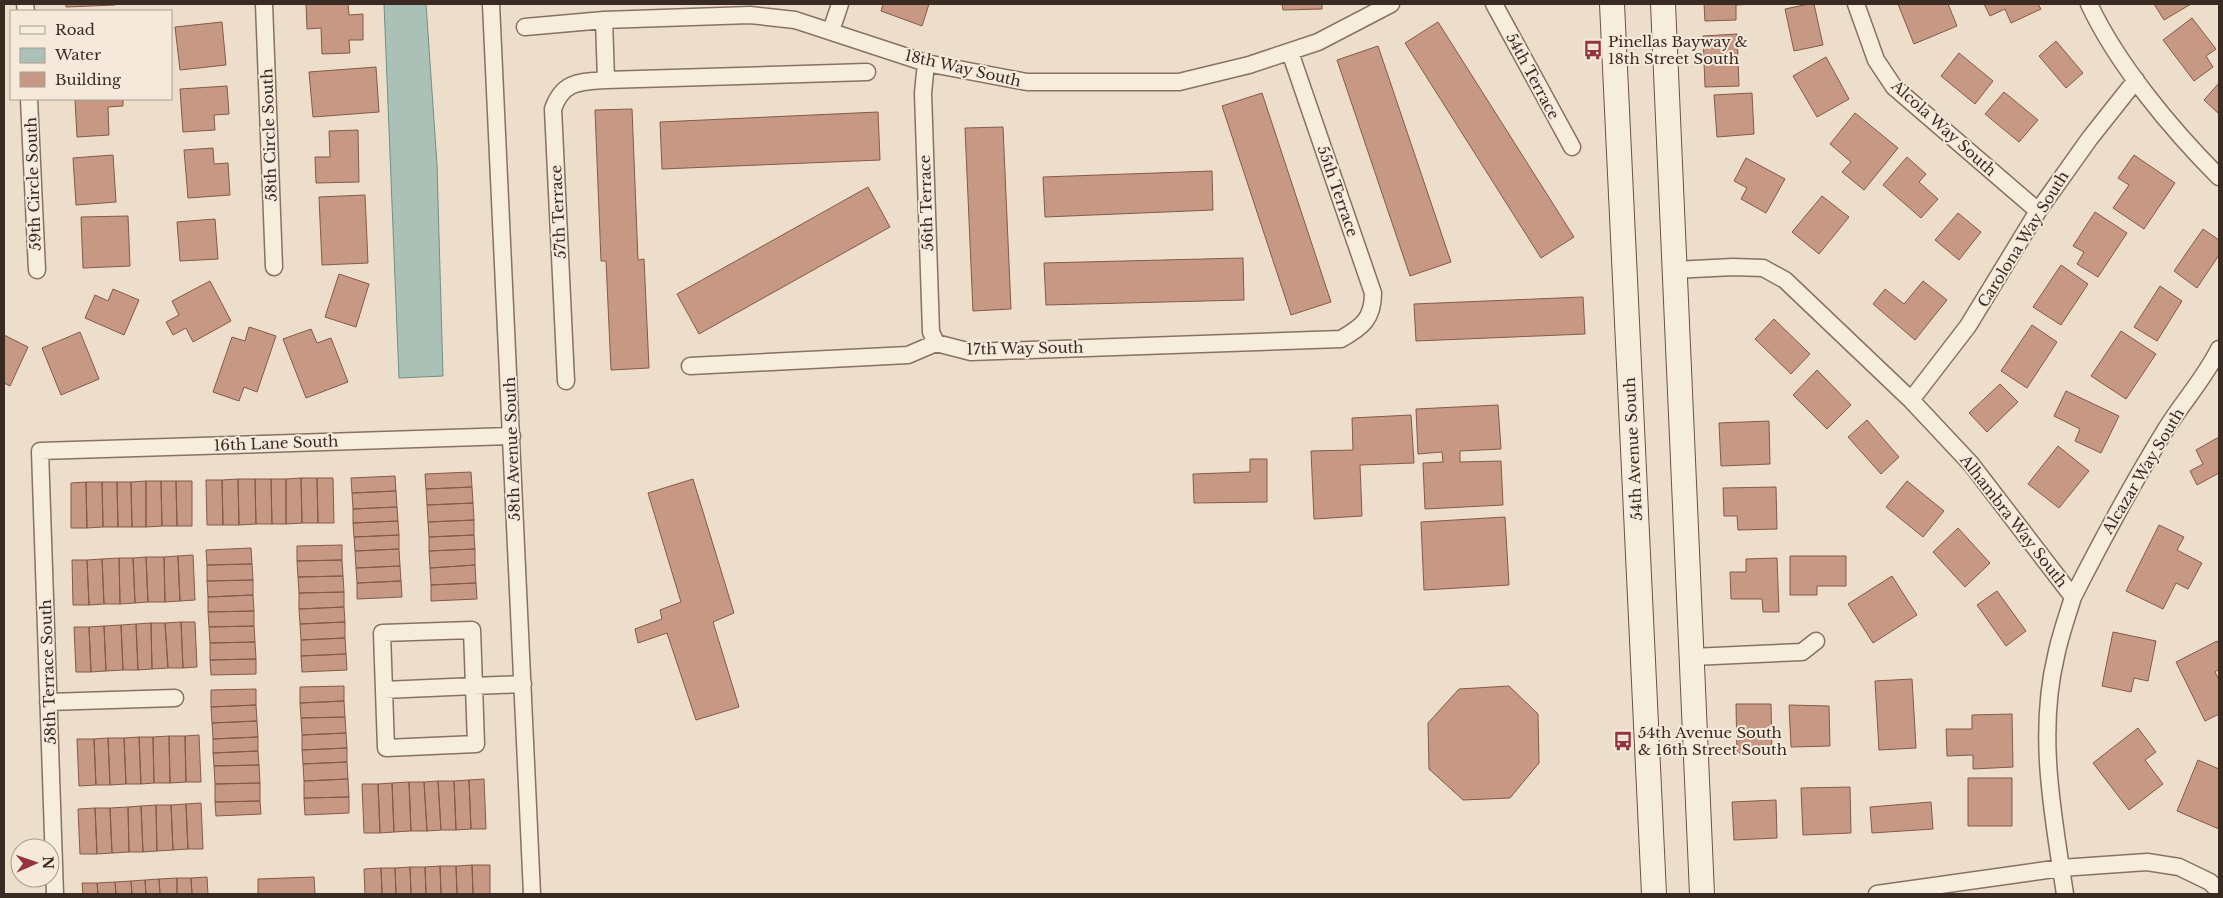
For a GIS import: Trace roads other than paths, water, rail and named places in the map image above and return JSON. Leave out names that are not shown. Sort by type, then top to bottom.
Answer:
[{"type":"main road","name":"54th Avenue South","points":[[1612,4],[1654,894]]},
{"type":"main road","points":[[1663,4],[1702,894]]},
{"type":"street","name":"58th Circle South","points":[[264,4],[274,266]]},
{"type":"street","name":"58th Avenue South","points":[[491,4],[532,894]]},
{"type":"street","points":[[831,30],[840,4]]},
{"type":"street","name":"54th Terrace","points":[[1494,4],[1572,147]]},
{"type":"street","name":"Alcola Way South","points":[[1856,4],[1876,60],[1894,87],[2038,211]]},
{"type":"street","points":[[2090,4],[2099,25],[2136,80],[2219,177]]},
{"type":"street","name":"18th Way South","points":[[525,26],[604,20],[750,14],[796,20],[926,63],[1027,82],[1179,82],[1249,65],[1318,42],[1387,5]]},
{"type":"street","points":[[604,20],[606,80]]},
{"type":"street","name":"55th Terrace","points":[[1290,52],[1373,293],[1373,308],[1360,328]]},
{"type":"street","name":"56th Terrace","points":[[926,63],[922,93],[931,332],[936,342]]},
{"type":"street","name":"57th Terrace","points":[[566,381],[553,108],[559,94],[573,84],[606,80],[867,72]]},
{"type":"street","name":"Carolona Way South","points":[[1911,400],[1968,326],[2038,211],[2090,138],[2136,80]]},
{"type":"street","name":"59th Circle South","points":[[29,100],[37,270]]},
{"type":"street","name":"Alhambra Way South","points":[[1674,270],[1763,268],[1785,280],[1911,400],[1971,464],[2073,597],[2055,657],[2047,717],[2050,807],[2061,868]]},
{"type":"street","name":"17th Way South","points":[[936,342],[972,352],[1341,339],[1360,328]]},
{"type":"street","points":[[690,366],[908,355],[936,342]]},
{"type":"street","name":"Alcazar Way South","points":[[2073,597],[2121,504],[2166,428],[2199,380],[2217,361]]},
{"type":"street","name":"16th Lane South","points":[[40,451],[512,436]]},
{"type":"street","name":"58th Terrace South","points":[[40,451],[55,894]]},
{"type":"street","points":[[472,630],[474,686],[476,744],[386,748],[382,633],[472,630]]},
{"type":"street","points":[[1692,657],[1802,652],[1816,641]]},
{"type":"street","points":[[384,690],[523,684]]},
{"type":"street","points":[[48,702],[175,698]]},
{"type":"street","points":[[1877,894],[2061,868],[2147,862],[2179,867],[2210,882],[2219,891]]},
{"type":"street","points":[[2061,868],[2065,894]]},
{"type":"water","points":[[384,4],[426,4],[437,165],[443,376],[399,378]]},
{"type":"place","name":"Pinellas Bayway & 18th Street South","points":[[1593,50]]},
{"type":"place","name":"54th Avenue South & 16th Street South","points":[[1623,741]]}]
